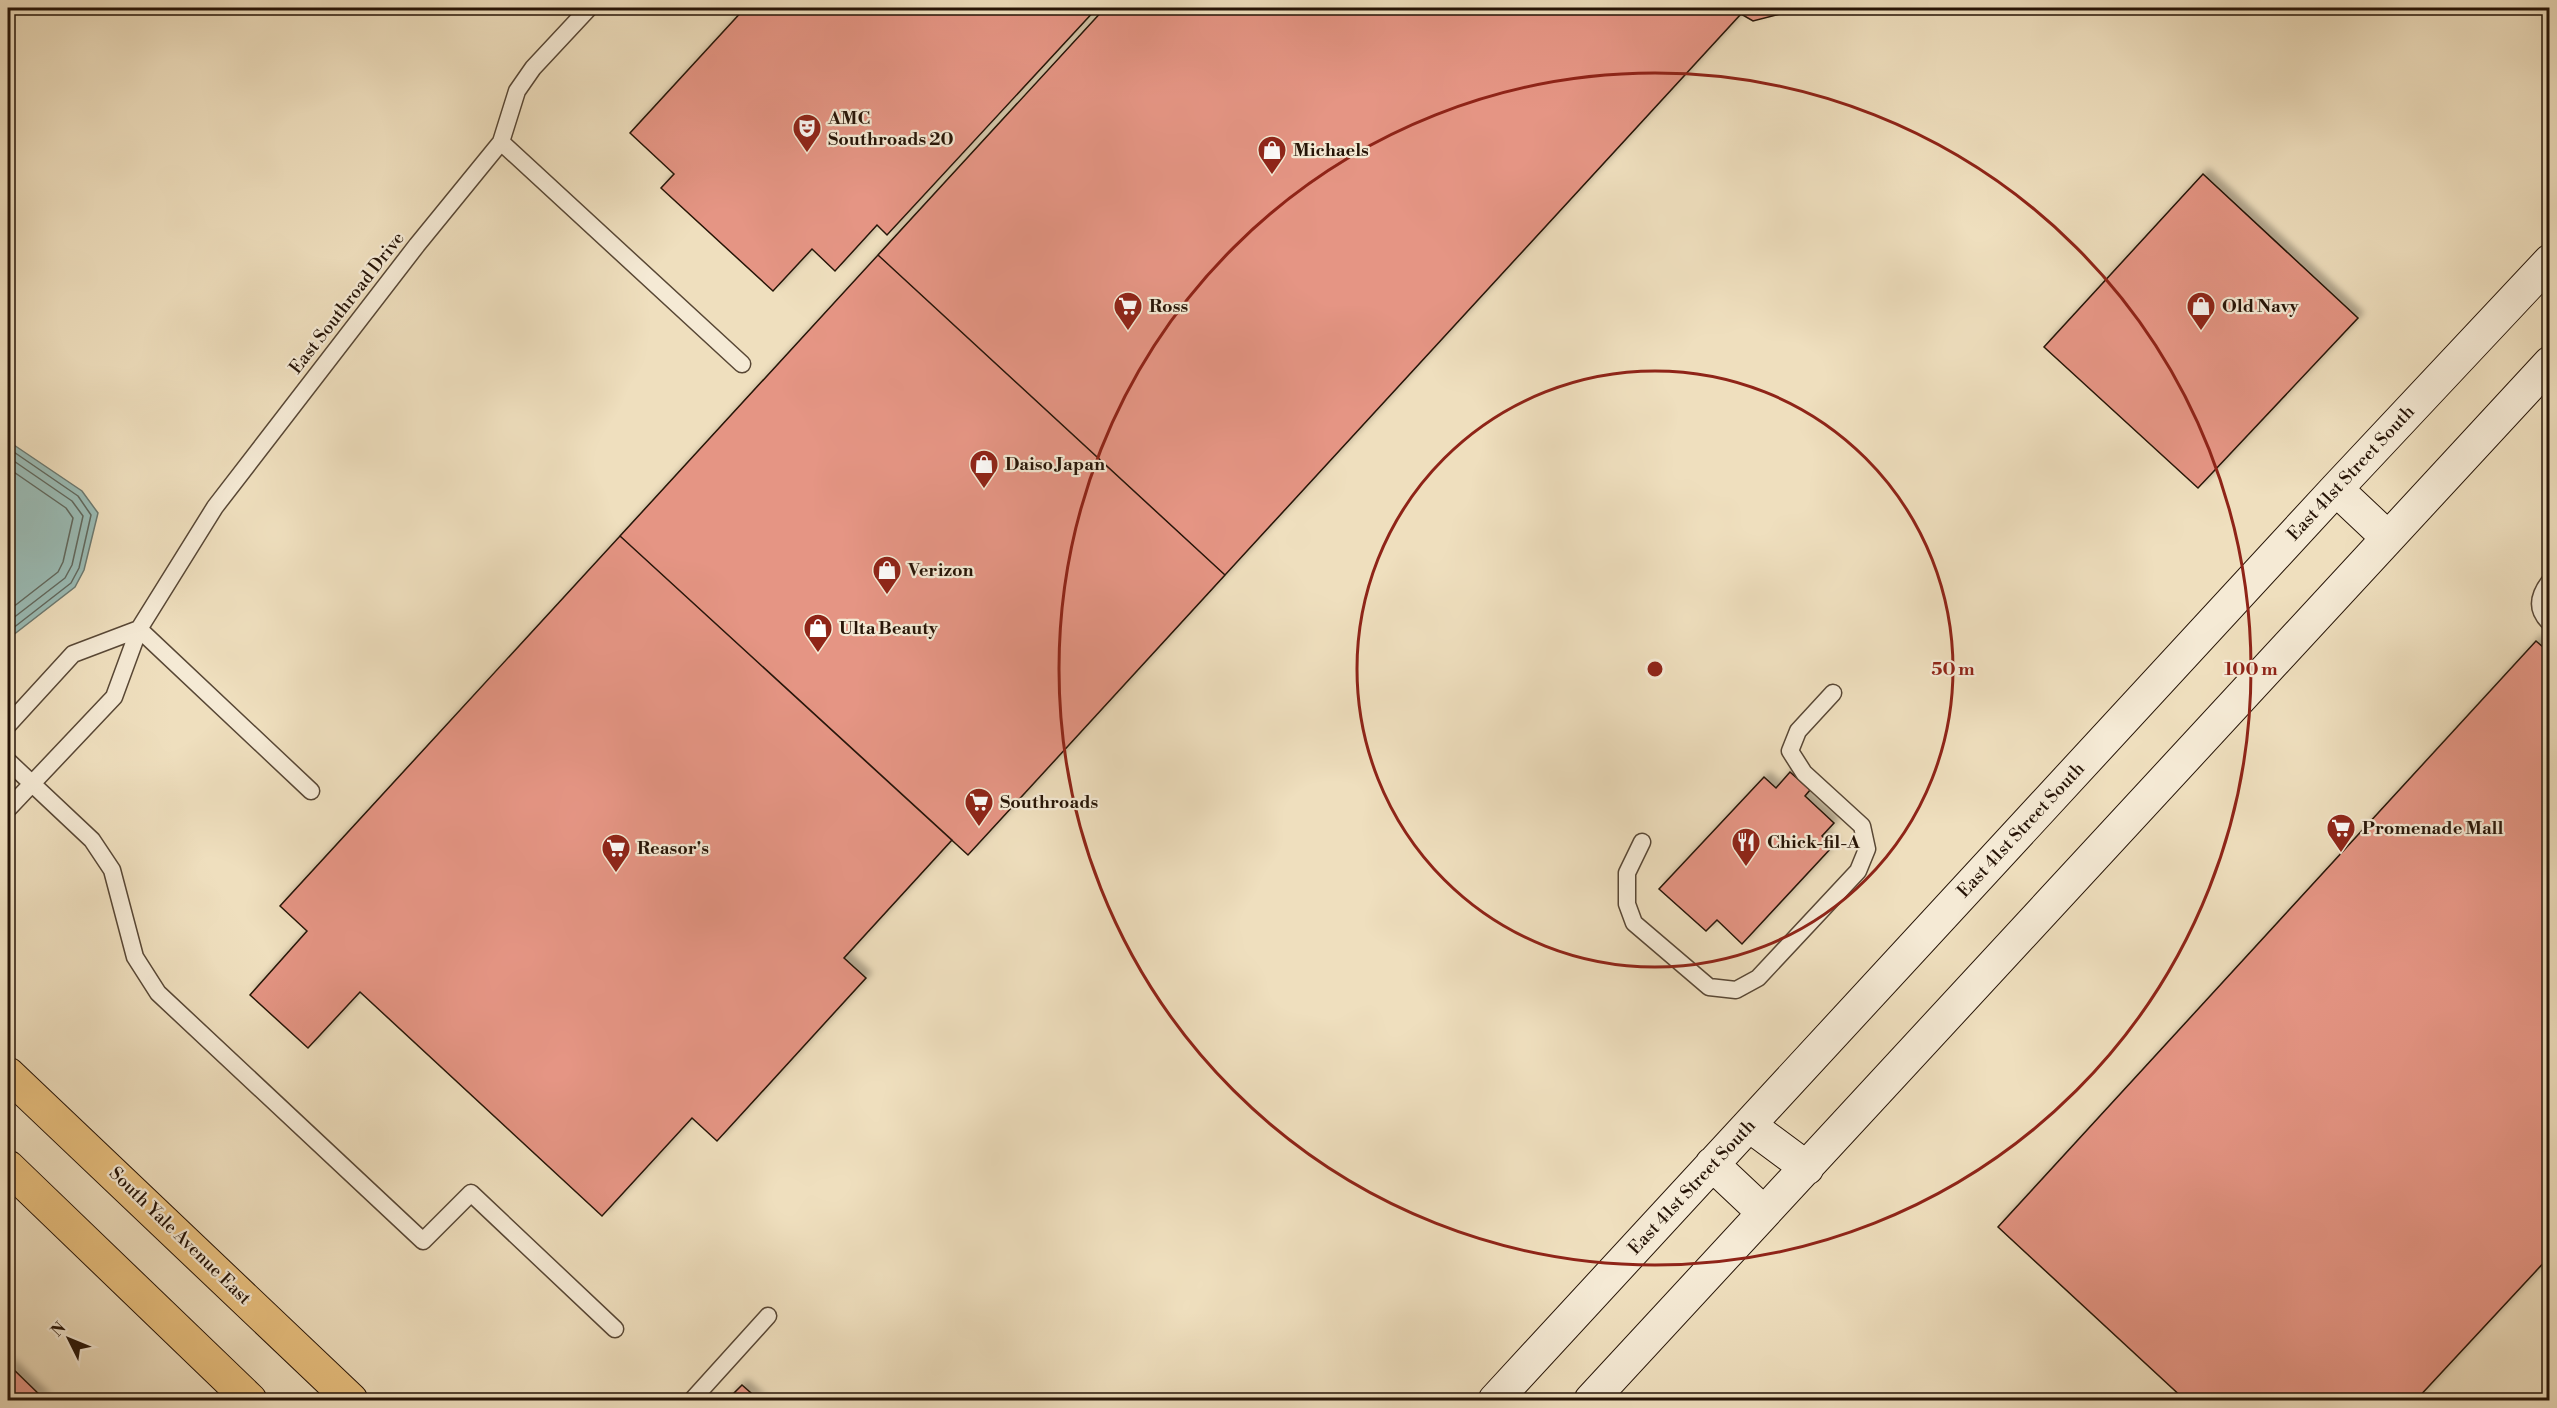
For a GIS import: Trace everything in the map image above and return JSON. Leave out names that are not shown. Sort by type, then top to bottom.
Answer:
[{"type":"main road","name":"East 41st Street South","points":[[1495,1401],[2336,489],[2550,261]]},
{"type":"main road","points":[[1591,1401],[1763,1212],[1807,1168],[2550,363]]},
{"type":"main road","points":[[2336,489],[2388,538]]},
{"type":"main road","name":"South Yale Avenue East","points":[[8,1074],[351,1401]]},
{"type":"main road","points":[[1749,1125],[1807,1168]]},
{"type":"main road","points":[[1712,1164],[1763,1212]]},
{"type":"main road","points":[[8,1167],[250,1401]]},
{"type":"lane","name":"East Southroad Drive","points":[[8,809],[114,697],[140,628],[221,498],[417,245],[501,142],[518,91],[533,68],[589,8]]},
{"type":"lane","points":[[501,142],[742,364]]},
{"type":"lane","points":[[2550,581],[2541,593],[2539,606],[2544,618],[2550,622]]},
{"type":"lane","points":[[8,725],[73,654],[140,628],[311,792]]},
{"type":"lane","points":[[1642,842],[1627,873],[1627,904],[1634,923],[1709,987],[1736,990],[1758,978],[1858,871],[1867,849],[1862,826],[1804,773],[1790,751],[1798,731],[1833,693]]},
{"type":"lane","points":[[8,761],[92,840],[112,870],[135,957],[158,993],[423,1241],[471,1193],[615,1329]]},
{"type":"lane","points":[[692,1401],[768,1316]]},
{"type":"water","points":[[8,441],[82,491],[98,513],[84,570],[75,587],[8,639]]},
{"type":"building","name":"AMC Southroads 20","points":[[745,8],[1097,8],[887,235],[877,225],[835,271],[812,249],[773,291],[661,188],[674,174],[630,133]]},
{"type":"building","points":[[1105,8],[1803,8],[1753,21],[1741,14],[1225,575],[878,255]]},
{"type":"building","name":"Old Navy","points":[[2203,174],[2358,318],[2198,488],[2044,347]]},
{"type":"building","points":[[878,255],[1225,575],[968,855],[620,536]]},
{"type":"building","name":"Reasor's","points":[[620,536],[952,840],[844,958],[866,978],[717,1141],[692,1118],[602,1216],[360,992],[308,1048],[250,995],[307,931],[280,906]]},
{"type":"building","points":[[2536,641],[2550,653],[2550,1256],[2416,1400],[2185,1400],[1998,1227]]},
{"type":"building","name":"Chick-fil-A","points":[[1790,772],[1810,790],[1805,796],[1834,823],[1822,836],[1833,846],[1742,944],[1717,920],[1706,931],[1659,889],[1764,777],[1776,788]]},
{"type":"building","points":[[8,1364],[45,1400],[8,1400]]},
{"type":"building","points":[[742,1385],[759,1400],[727,1400]]},
{"type":"place","name":"AMC Southroads 20","points":[[807,154]]},
{"type":"place","name":"Michaels","points":[[1272,176]]},
{"type":"place","name":"Ross","points":[[1128,332]]},
{"type":"place","name":"Old Navy","points":[[2201,332]]},
{"type":"place","name":"Daiso Japan","points":[[984,490]]},
{"type":"place","name":"Verizon","points":[[887,596]]},
{"type":"place","name":"Ulta Beauty","points":[[818,654]]},
{"type":"place","name":"Southroads","points":[[979,828]]},
{"type":"place","name":"Promenade Mall","points":[[2341,854]]},
{"type":"place","name":"Chick-fil-A","points":[[1746,868]]},
{"type":"place","name":"Reasor's","points":[[616,874]]}]
